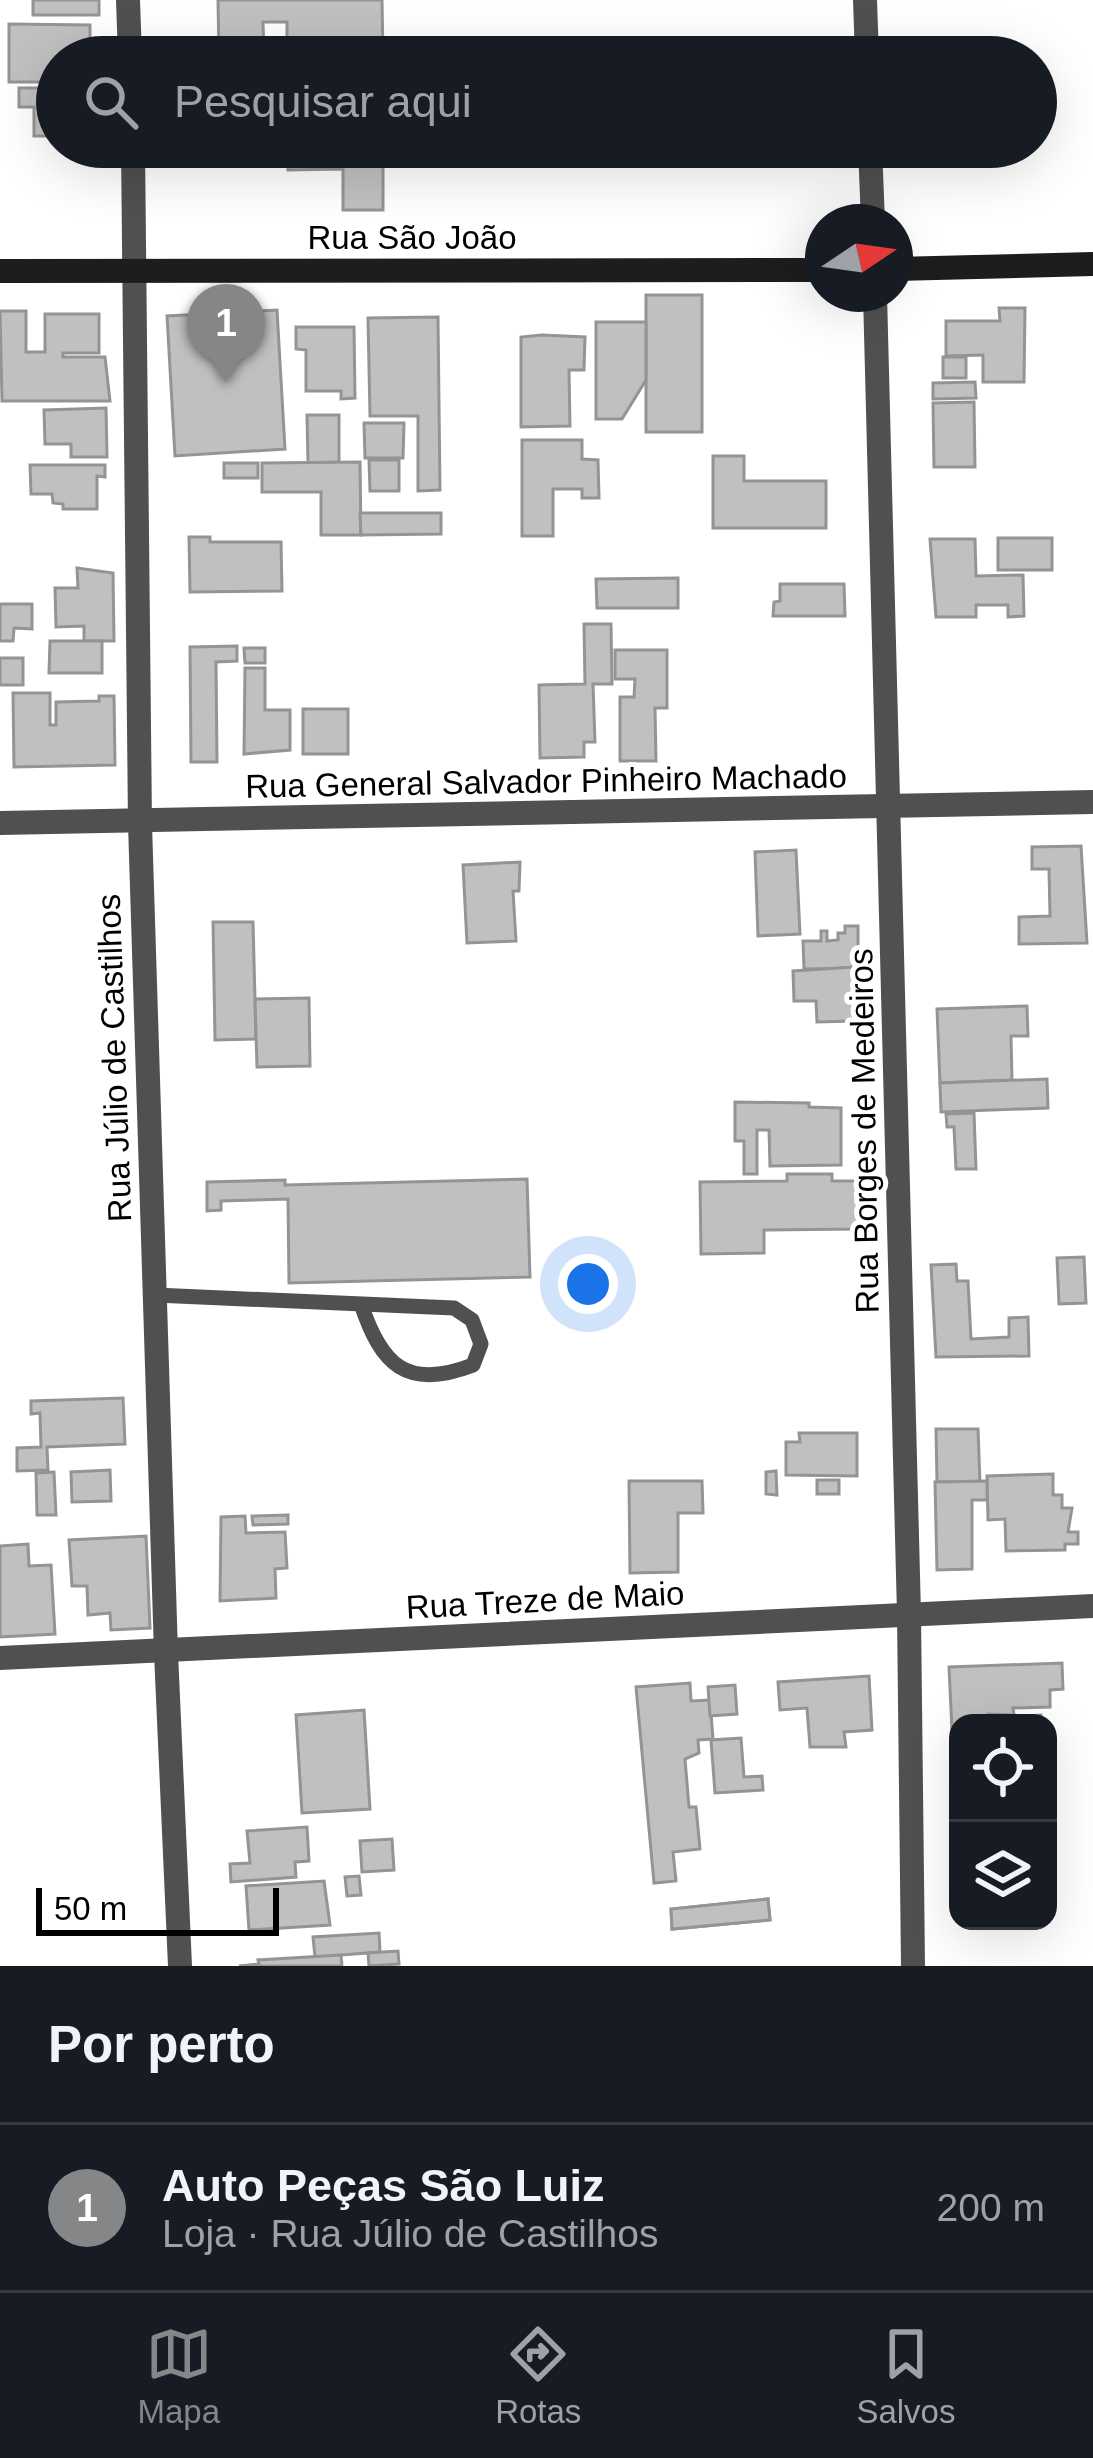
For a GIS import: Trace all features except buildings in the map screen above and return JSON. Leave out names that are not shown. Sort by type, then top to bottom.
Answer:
[{"type":"main road","points":[[913,269],[1093,264]]},
{"type":"main road","name":"Rua São João","points":[[0,271],[805,270]]},
{"type":"street","points":[[128,0],[129,36]]},
{"type":"street","points":[[865,0],[866,36]]},
{"type":"street","name":"Rua Júlio de Castilhos","points":[[134,168],[140,824],[180,1966]]},
{"type":"street","points":[[871,168],[872,204]]},
{"type":"street","name":"Rua Borges de Medeiros","points":[[875,312],[909,1614],[913,1966]]},
{"type":"street","name":"Rua General Salvador Pinheiro Machado","points":[[0,824],[1093,802]]},
{"type":"street","name":"Rua Treze de Maio","points":[[0,1658],[1093,1606]]},
{"type":"lane","points":[[154,1294],[454,1308],[472,1320],[481,1344],[472,1365],[450,1374],[423,1374],[395,1366],[374,1344],[361,1304]]},
{"type":"place","name":"Auto Peças São Luiz","points":[[226,383]]}]
